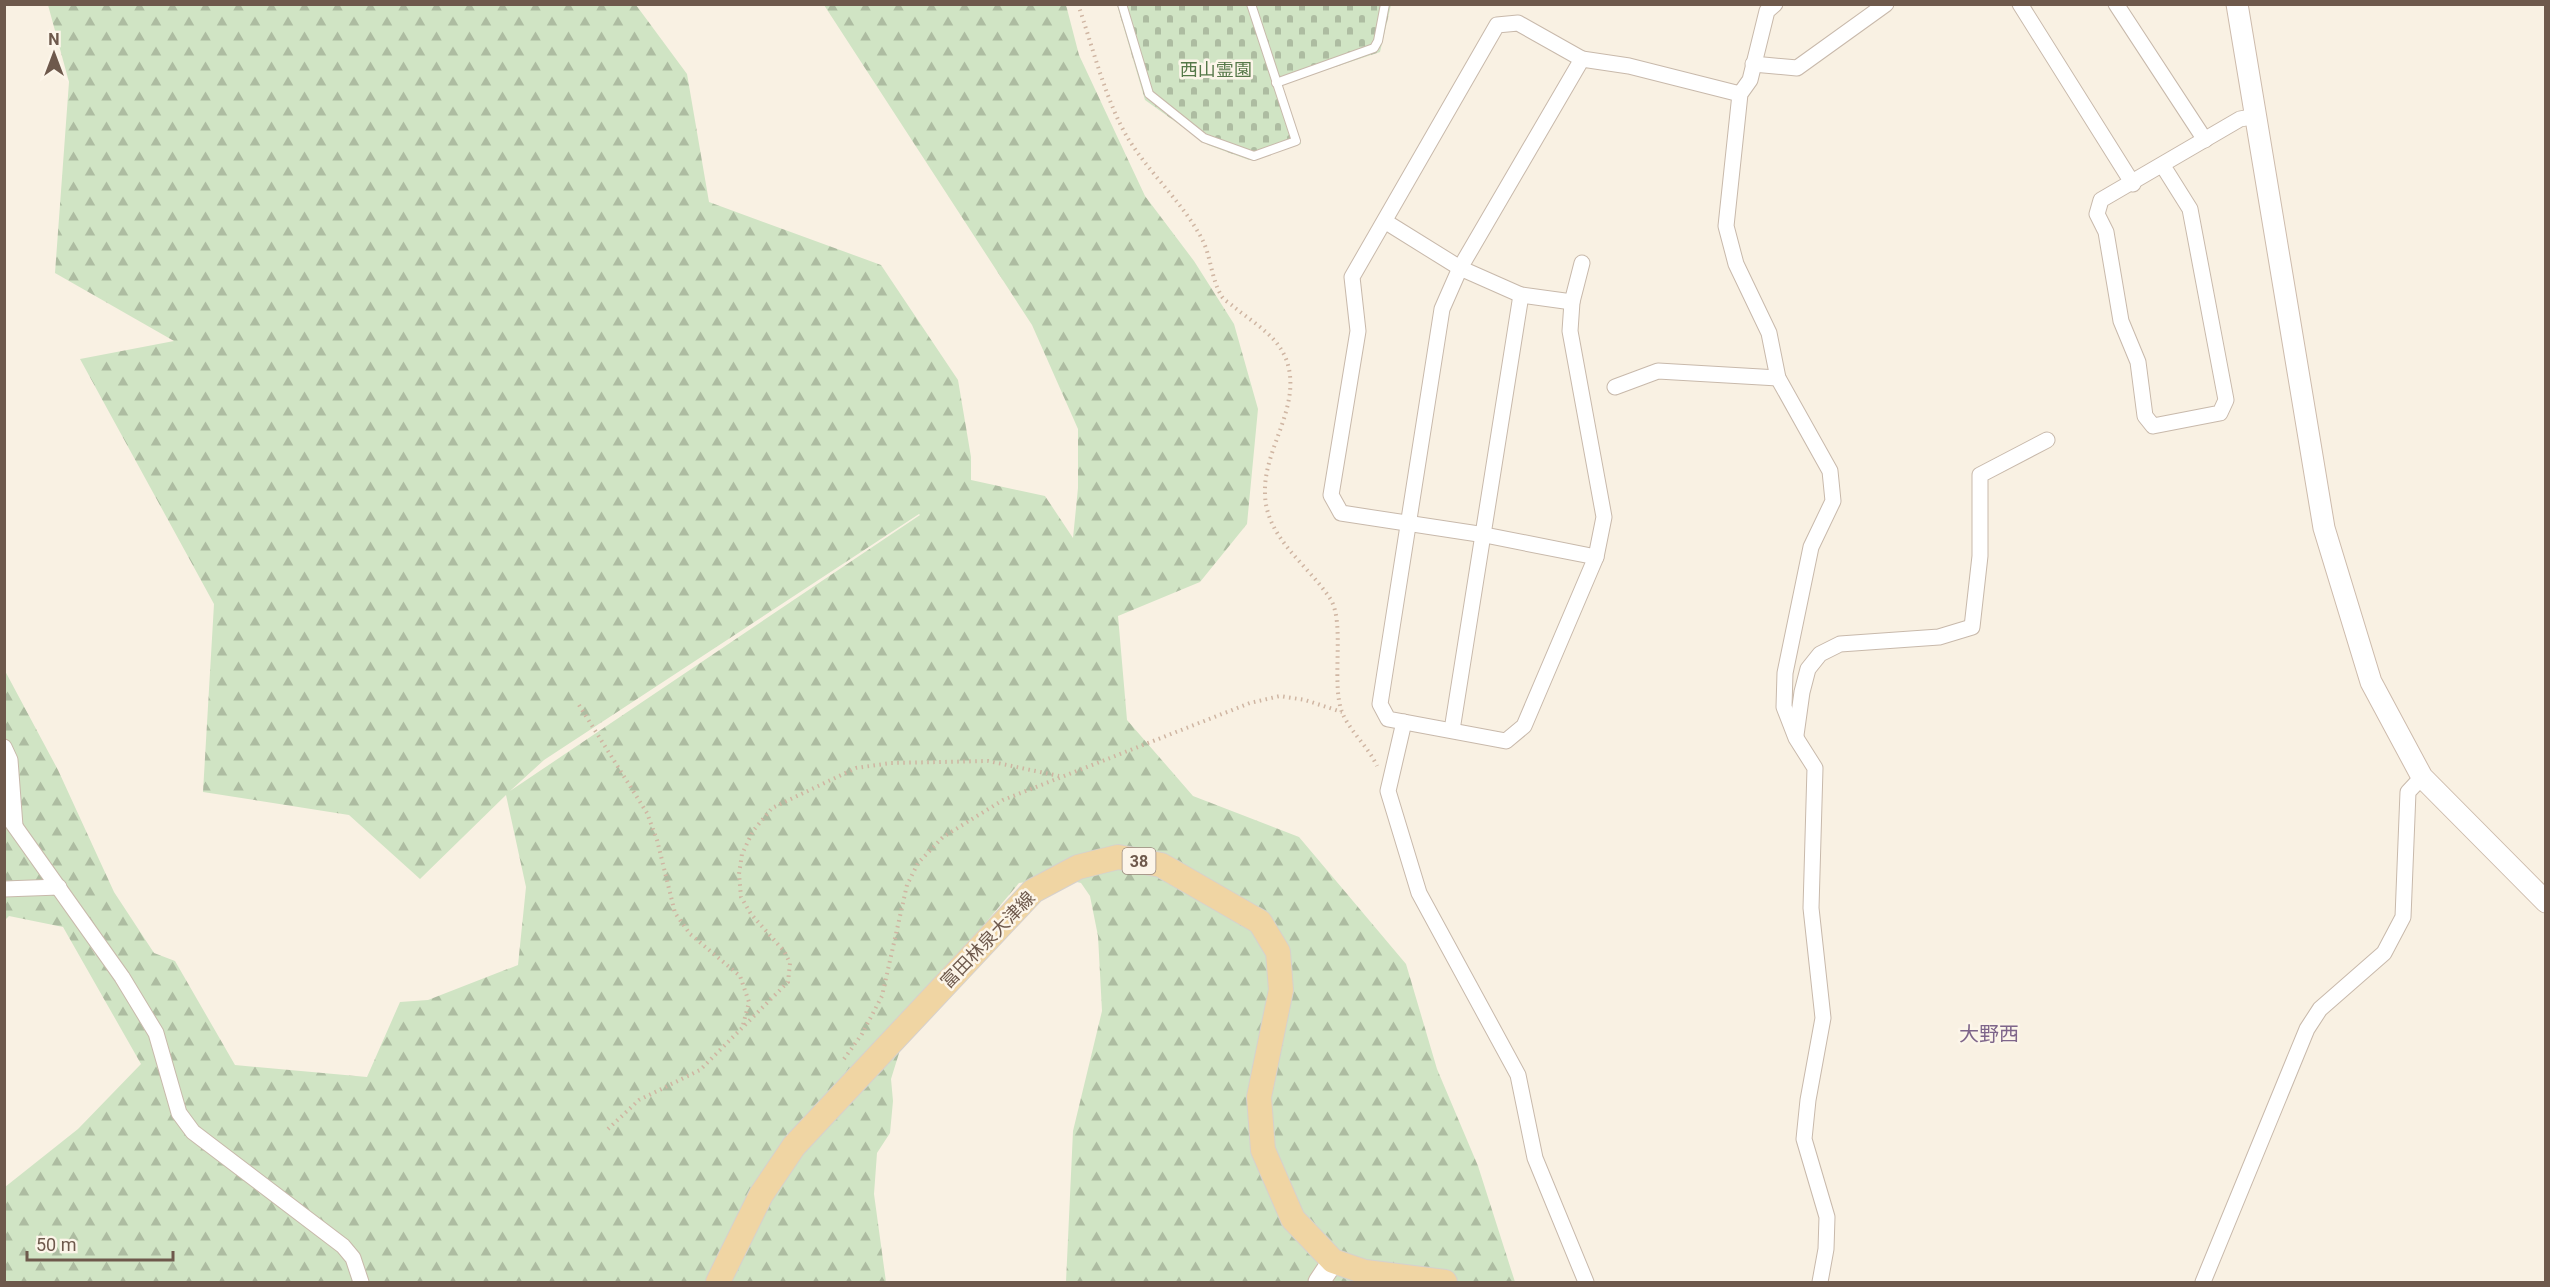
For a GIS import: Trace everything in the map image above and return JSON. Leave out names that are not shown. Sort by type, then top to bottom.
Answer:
[{"type":"main road","name":"富田林泉大津線","points":[[718,1282],[761,1195],[794,1146],[1025,899],[1033,891],[1078,867],[1118,857],[1161,865],[1260,922],[1278,952],[1281,990],[1259,1097],[1263,1150],[1293,1219],[1333,1260],[1365,1272],[1445,1282]]},
{"type":"street","points":[[1753,64],[1797,68],[1886,4]]},
{"type":"street","points":[[2020,4],[2133,183]]},
{"type":"street","points":[[2116,4],[2205,140]]},
{"type":"street","points":[[2237,4],[2324,528],[2370,682],[2422,777],[2546,902]]},
{"type":"street","points":[[1770,7],[1750,80],[1740,94],[1726,226],[1736,264],[1769,333],[1779,378],[1830,471],[1833,501],[1811,547],[1785,673],[1784,707],[1796,738],[1815,768],[1811,908],[1823,1018],[1808,1100],[1804,1139],[1827,1216],[1826,1249],[1820,1282]]},
{"type":"street","points":[[1596,557],[1485,535],[1341,513],[1331,495],[1358,331],[1352,277],[1386,222],[1497,25],[1518,23],[1582,59],[1629,66],[1740,94]]},
{"type":"street","points":[[1582,59],[1460,268],[1442,309],[1380,704],[1388,719],[1506,741],[1524,726],[1596,557],[1604,517],[1570,331],[1572,302],[1582,263]]},
{"type":"street","points":[[2163,166],[2190,209],[2226,400],[2220,413],[2153,426],[2145,416],[2138,362],[2121,321],[2106,232],[2097,214],[2101,200],[2240,120],[2257,116]]},
{"type":"street","points":[[1386,222],[1460,268],[1521,295],[1572,302]]},
{"type":"street","points":[[1452,730],[1485,535],[1521,295]]},
{"type":"street","points":[[1615,387],[1658,371],[1779,378]]},
{"type":"street","points":[[1796,738],[1802,692],[1808,669],[1820,654],[1840,644],[1939,637],[1972,627],[1980,556],[1980,476],[2047,440]]},
{"type":"street","points":[[1404,722],[1388,791],[1419,893],[1518,1075],[1535,1158],[1586,1282]]},
{"type":"street","points":[[4,747],[10,760],[15,826]]},
{"type":"street","points":[[2203,1282],[2307,1029],[2320,1009],[2384,953],[2403,917],[2408,792],[2422,777]]},
{"type":"street","points":[[4,811],[122,977],[156,1033],[179,1113],[193,1132],[344,1246],[353,1258],[360,1282]]},
{"type":"street","points":[[4,889],[59,887]]},
{"type":"street","points":[[1319,1282],[1333,1260]]},
{"type":"lane","points":[[1122,4],[1149,94],[1204,138],[1254,156],[1296,141],[1251,4]]},
{"type":"lane","points":[[1276,83],[1374,48],[1378,41],[1385,4]]},
{"type":"path","points":[[1078,4],[1117,117],[1129,141],[1189,218],[1203,241],[1221,297],[1277,341],[1288,365],[1291,386],[1269,465],[1265,494],[1271,521],[1283,542],[1332,602],[1337,628],[1338,679],[1342,712],[1372,755],[1388,791]]},
{"type":"path","points":[[842,1061],[862,1034],[882,996],[907,885],[918,863],[942,837],[1003,800],[1250,703],[1280,696],[1305,700],[1342,712]]},
{"type":"path","points":[[579,705],[647,813],[657,840],[675,913],[690,934],[740,976],[749,1002],[742,1029]]},
{"type":"path","points":[[608,1129],[639,1100],[700,1070],[788,982],[790,963],[784,951],[751,914],[741,897],[739,874],[742,854],[753,831],[772,808],[856,768],[891,763],[988,761],[1060,777]]},
{"type":"green space","points":[[48,5],[636,5],[687,74],[709,202],[881,265],[958,380],[971,457],[971,480],[1045,496],[1073,538],[1078,488],[1078,429],[1032,325],[824,5],[1066,5],[1079,55],[1145,196],[1194,261],[1234,324],[1258,409],[1247,524],[1200,582],[1118,616],[1127,720],[1193,796],[1299,837],[1406,964],[1437,1069],[1478,1166],[1515,1282],[1066,1282],[1073,1131],[1102,1011],[1098,936],[1090,896],[1081,883],[1059,878],[1019,883],[957,957],[923,1009],[900,1050],[891,1079],[893,1101],[890,1133],[877,1153],[874,1194],[886,1282],[5,1282],[5,1187],[78,1129],[141,1064],[63,927],[9,916],[5,920],[4,669],[58,770],[114,892],[154,953],[175,961],[235,1065],[367,1077],[400,1002],[428,1000],[518,965],[526,887],[506,795],[420,879],[349,815],[203,792],[214,604],[80,359],[174,341],[55,273],[69,82]],"holes":[[[920,515],[510,791],[544,760]]]},
{"type":"green space","name":"西山霊園","points":[[1117,5],[1391,5],[1380,52],[1281,85],[1301,144],[1249,160],[1208,145],[1145,100]]},
{"type":"district","name":"大野西","points":[[1989,1034]]}]
